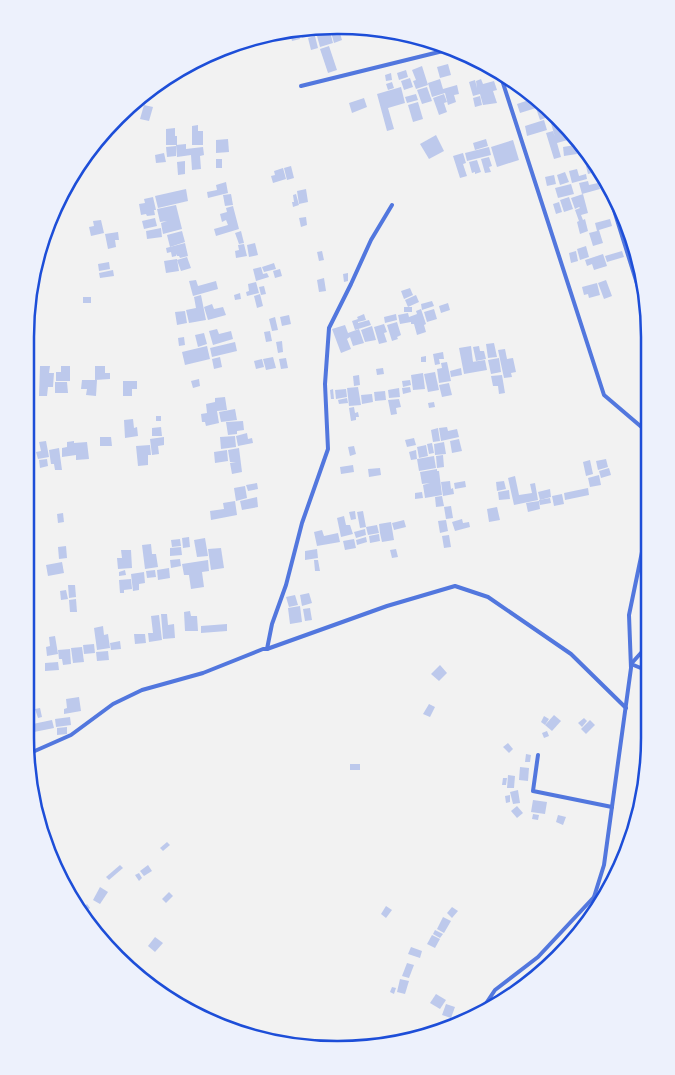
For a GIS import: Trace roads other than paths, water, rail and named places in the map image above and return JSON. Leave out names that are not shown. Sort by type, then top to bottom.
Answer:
[{"type":"street","points":[[301,86],[440,52]]},
{"type":"street","points":[[503,83],[604,395],[641,427]]},
{"type":"street","points":[[267,649],[272,624],[286,585],[302,523],[328,449],[325,384],[329,328],[371,240],[392,205]]},
{"type":"street","points":[[616,216],[635,276]]},
{"type":"street","points":[[486,1003],[495,990],[538,958],[594,897],[604,865],[626,708],[631,664],[629,615],[641,557]]},
{"type":"street","points":[[34,751],[72,735],[113,704],[142,690],[203,673],[263,649],[386,606],[455,586],[488,597],[571,654],[626,708]]},
{"type":"street","points":[[631,664],[641,653]]},
{"type":"street","points":[[631,664],[641,668]]},
{"type":"street","points":[[538,755],[532,791],[612,807]]}]
